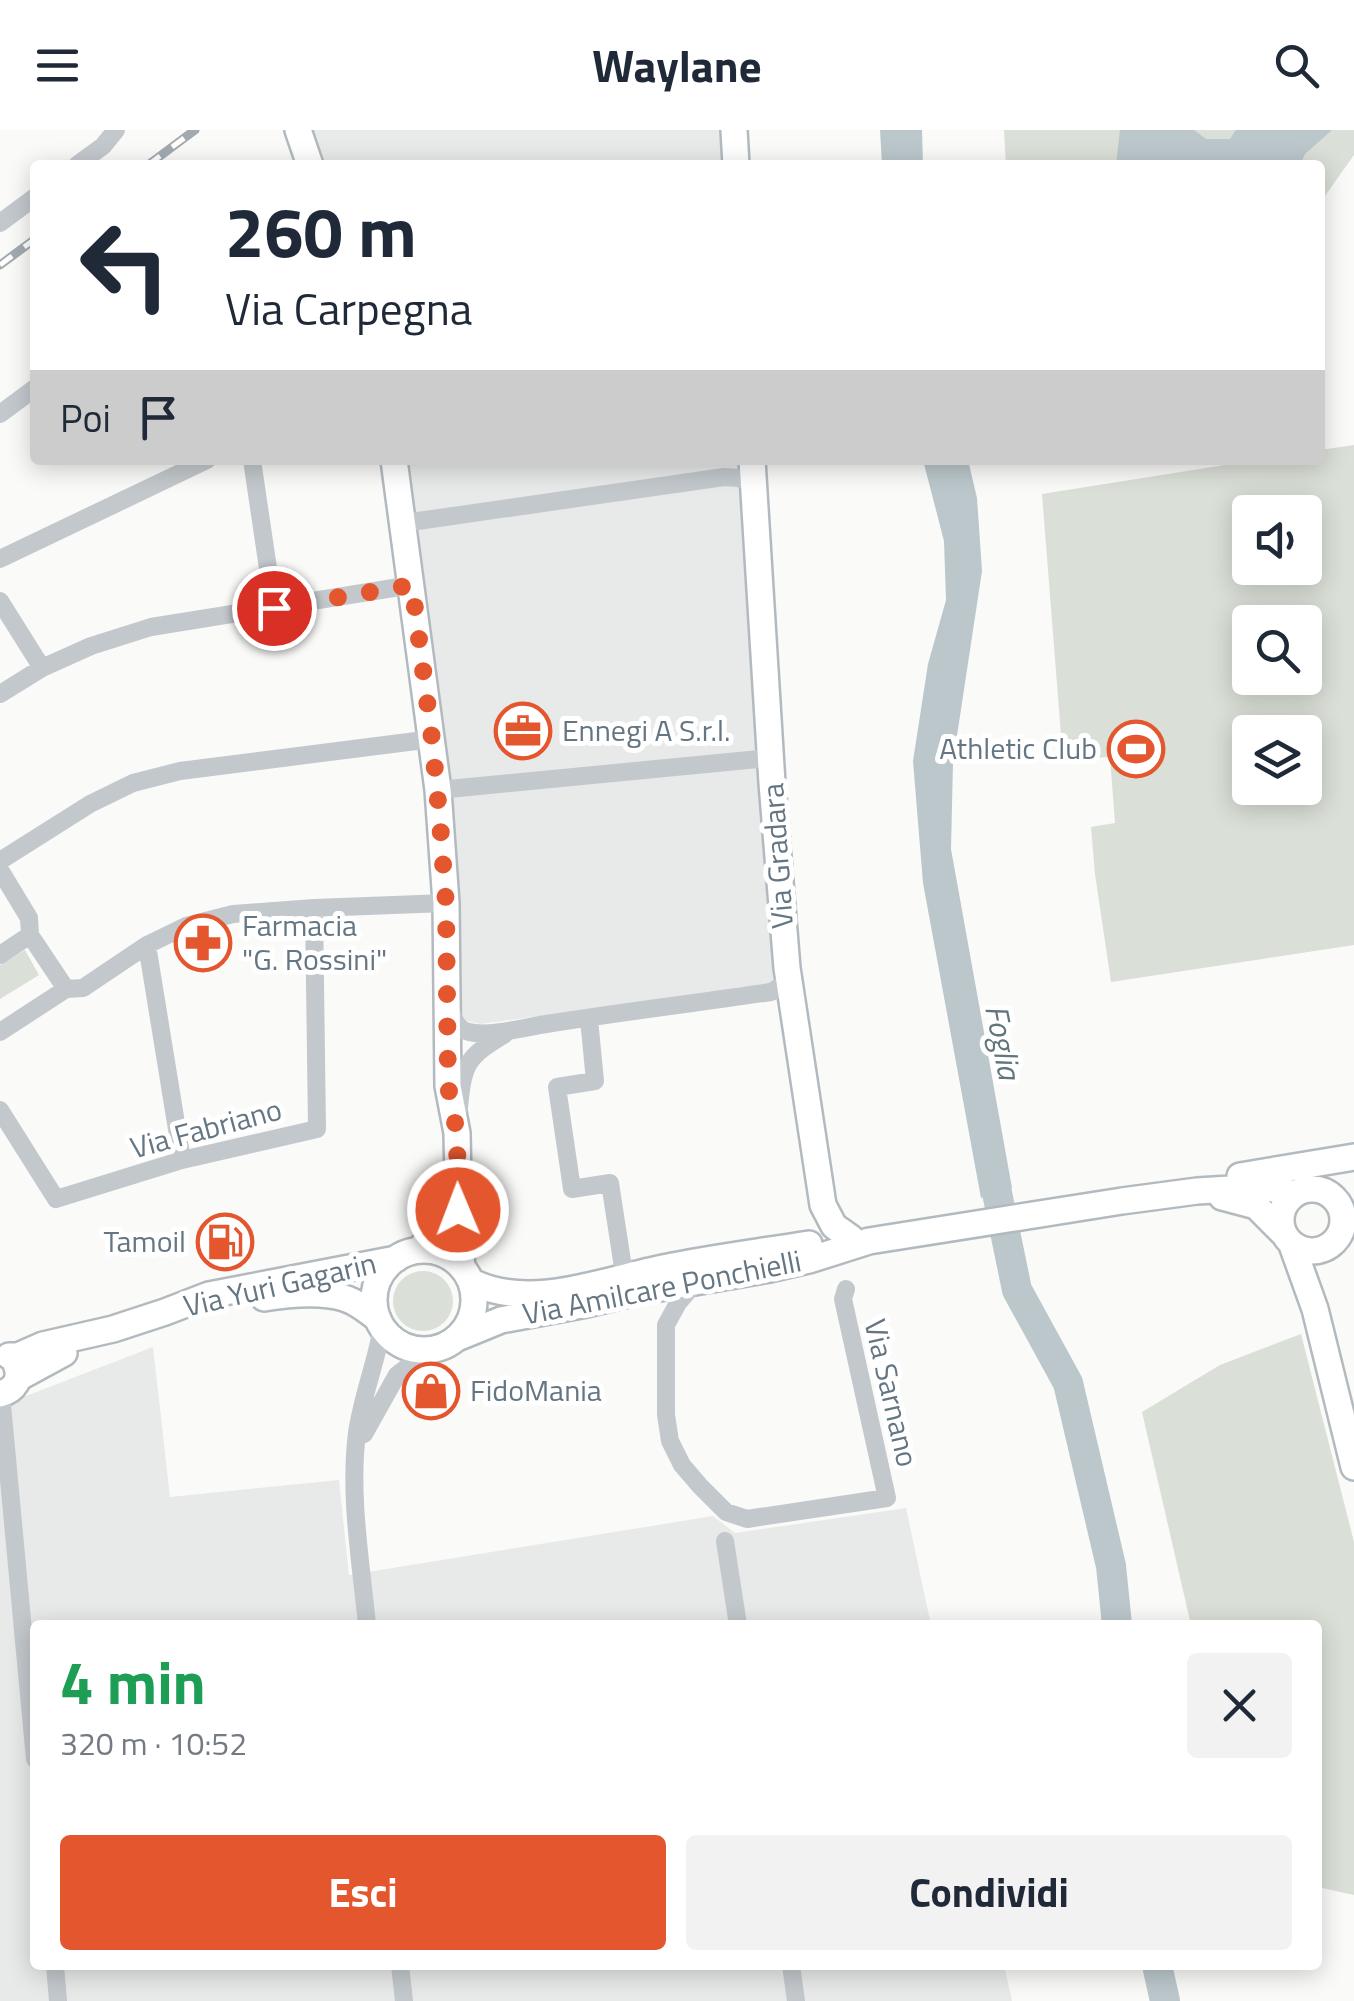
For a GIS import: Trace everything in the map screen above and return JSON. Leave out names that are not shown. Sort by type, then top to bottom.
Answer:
[{"type":"main road","points":[[298,130],[308,160]]},
{"type":"main road","points":[[734,130],[736,160]]},
{"type":"main road","points":[[395,465],[438,790],[446,904],[448,1086],[457,1133],[467,1274],[474,1292],[473,1312],[457,1338],[430,1350],[412,1349],[395,1341],[380,1323],[374,1297],[376,1286],[380,1276],[440,1226],[458,1188]]},
{"type":"main road","name":"Via Gradara","points":[[753,472],[788,982],[823,1205],[834,1226],[860,1239]]},
{"type":"main road","points":[[1197,1191],[1243,1174],[1354,1157]]},
{"type":"main road","name":"Via Amilcare Ponchielli","points":[[457,1338],[501,1320],[587,1304],[698,1261],[1197,1191],[1264,1187],[1295,1194],[1322,1190],[1354,1172]]},
{"type":"main road","points":[[1316,1309],[1317,1272],[1349,1214],[1343,1214],[1332,1196],[1322,1190]]},
{"type":"main road","name":"Via Amilcare Ponchielli","points":[[1197,1191],[1256,1206],[1288,1240]]},
{"type":"main road","points":[[1295,1194],[1283,1208],[1281,1227],[1316,1309],[1354,1467]]},
{"type":"main road","name":"Via Amilcare Ponchielli","points":[[467,1274],[502,1292],[521,1293],[697,1281],[809,1260],[860,1239]]},
{"type":"main road","points":[[1288,1240],[1310,1252],[1328,1247]]},
{"type":"main road","points":[[407,1254],[438,1252],[447,1255],[467,1274]]},
{"type":"main road","name":"Via Yuri Gagarin","points":[[6,1375],[48,1360],[113,1328],[209,1294],[407,1254]]},
{"type":"main road","name":"Via Yuri Gagarin","points":[[165,1312],[284,1295],[321,1296],[344,1298],[380,1323]]},
{"type":"street","points":[[84,160],[116,130]]},
{"type":"street","points":[[0,223],[30,200]]},
{"type":"street","points":[[0,414],[30,392]]},
{"type":"street","points":[[0,559],[197,465]]},
{"type":"street","points":[[253,465],[274,608]]},
{"type":"street","points":[[404,523],[739,478],[753,472]]},
{"type":"street","points":[[0,694],[42,668],[151,627],[412,585]]},
{"type":"street","points":[[0,601],[42,668]]},
{"type":"street","points":[[0,861],[90,804],[133,783],[180,770],[432,739]]},
{"type":"street","points":[[438,790],[770,758]]},
{"type":"street","points":[[0,870],[29,918],[30,936],[66,989]]},
{"type":"street","points":[[0,1032],[66,989],[83,988],[186,926],[234,914],[446,904]]},
{"type":"street","name":"Via Fabriano","points":[[0,1110],[56,1200],[182,1160],[317,1128],[314,908]]},
{"type":"street","points":[[0,955],[30,936]]},
{"type":"street","points":[[147,946],[182,1160]]},
{"type":"street","points":[[448,1005],[463,1030],[473,1034],[508,1032],[771,992],[788,982]]},
{"type":"street","points":[[589,1019],[596,1081],[557,1087],[572,1189],[610,1183],[622,1261],[633,1284],[657,1307],[666,1325]]},
{"type":"street","points":[[457,1133],[464,1072],[478,1050],[508,1032]]},
{"type":"street","points":[[666,1325],[697,1281]]},
{"type":"street","name":"Via Sarnano","points":[[666,1325],[666,1415],[670,1440],[682,1465],[726,1512],[747,1519],[887,1498],[842,1299],[846,1289]]},
{"type":"street","points":[[366,1620],[354,1497],[361,1411],[380,1323]]},
{"type":"street","points":[[356,1458],[373,1414],[397,1375],[430,1350]]},
{"type":"street","points":[[6,1375],[30,1694]]},
{"type":"street","points":[[725,1541],[737,1620]]},
{"type":"street","points":[[55,1970],[58,2001]]},
{"type":"street","points":[[401,1970],[404,2001]]},
{"type":"street","points":[[792,1970],[796,2001]]},
{"type":"shaded area","points":[[312,130],[720,130],[722,160],[322,160]]},
{"type":"shaded area","points":[[880,130],[922,130],[923,160],[882,160]]},
{"type":"shaded area","points":[[1004,130],[1354,130],[1354,155],[1325,196],[1325,160],[1006,160]]},
{"type":"shaded area","points":[[1120,130],[1194,130],[1206,139],[1230,139],[1236,130],[1332,130],[1302,160],[1117,160]]},
{"type":"shaded area","points":[[1354,445],[1354,945],[1111,982],[1091,827],[1115,823],[1110,757],[1063,760],[1042,494],[1225,465],[1325,465],[1325,449]]},
{"type":"shaded area","points":[[407,465],[740,465],[774,985],[480,1024],[460,1016],[460,903],[452,788]]},
{"type":"shaded area","name":"Foglia","points":[[924,465],[969,465],[977,498],[982,571],[953,762],[951,849],[1012,1188],[981,1198],[923,883],[913,761],[928,664],[946,600],[944,541]]},
{"type":"shaded area","points":[[25,950],[39,975],[0,999],[0,965]]},
{"type":"shaded area","points":[[423,1271],[444,1280],[453,1301],[444,1322],[423,1331],[402,1322],[393,1301],[402,1280]]},
{"type":"shaded area","points":[[1301,1334],[1354,1542],[1354,1895],[1322,1888],[1322,1620],[1190,1620],[1142,1412],[1220,1365]]},
{"type":"shaded area","points":[[153,1347],[170,1497],[339,1480],[349,1575],[713,1516],[735,1533],[906,1508],[930,1620],[30,1620],[30,1970],[1005,1970],[1012,2001],[0,2001],[0,1406]]},
{"type":"waterway","name":"Foglia","points":[[989,1154],[1017,1290],[1068,1383],[1111,1566],[1116,1620]]},
{"type":"waterway","name":"Foglia","points":[[1158,1970],[1165,2001]]},
{"type":"railway","points":[[155,160],[195,130]]},
{"type":"railway","points":[[0,265],[30,243]]},
{"type":"place","name":"Ennegi A S.r.l.","points":[[523,731]]},
{"type":"place","name":"Athletic Club","points":[[1136,749]]},
{"type":"place","name":"Farmacia \"G. Rossini\"","points":[[203,943]]},
{"type":"place","name":"Tamoil","points":[[225,1242]]},
{"type":"place","name":"FidoMania","points":[[431,1391]]},
{"type":"route","points":[[274,608],[412,585],[440,822],[446,904],[448,1086],[457,1133],[458,1210]]}]
